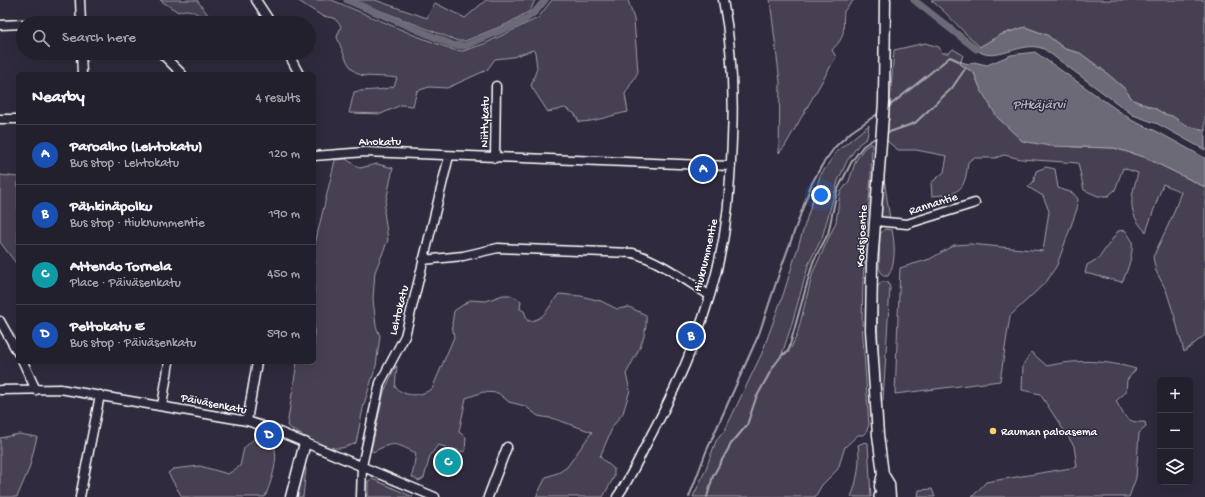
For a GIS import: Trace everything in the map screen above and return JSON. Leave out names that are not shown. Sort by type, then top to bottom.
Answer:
[{"type":"street","points":[[80,0],[81,16]]},
{"type":"street","points":[[256,0],[266,16]]},
{"type":"street","name":"Hiuknummentie","points":[[617,497],[672,394],[695,336],[709,295],[726,225],[731,166],[733,83],[728,27],[723,0]]},
{"type":"street","name":"Kodisjoentie","points":[[884,497],[880,486],[883,474],[876,410],[871,330],[875,221],[884,102],[885,0]]},
{"type":"street","points":[[0,25],[16,24]]},
{"type":"street","points":[[81,60],[82,72]]},
{"type":"street","points":[[168,60],[180,72]]},
{"type":"street","points":[[292,60],[298,72]]},
{"type":"street","name":"Niittykatu","points":[[495,158],[496,86]]},
{"type":"street","points":[[0,120],[16,119]]},
{"type":"street","name":"Ahokatu","points":[[316,156],[365,152],[447,156]]},
{"type":"street","points":[[447,156],[731,166]]},
{"type":"street","name":"Lehtokatu","points":[[361,497],[362,466],[380,383],[405,336],[447,156]]},
{"type":"street","name":"Rannantie","points":[[875,221],[907,224],[975,203]]},
{"type":"street","points":[[423,260],[455,257],[498,248],[633,253],[643,256],[662,266],[709,295]]},
{"type":"street","points":[[0,321],[16,349]]},
{"type":"street","points":[[24,364],[36,390]]},
{"type":"street","points":[[162,406],[169,364]]},
{"type":"street","points":[[246,421],[257,364]]},
{"type":"street","name":"Päiväsenkatu","points":[[0,390],[60,389],[246,421],[272,429],[435,497]]},
{"type":"street","points":[[80,497],[100,395]]},
{"type":"street","points":[[291,497],[305,443]]},
{"type":"street","points":[[488,497],[507,447]]},
{"type":"shaded area","points":[[160,0],[197,0],[209,16],[200,16],[187,10],[178,12]]},
{"type":"shaded area","points":[[297,0],[332,0],[414,35],[454,50],[463,51],[484,44],[538,18],[552,0],[628,0],[634,19],[638,72],[625,94],[628,112],[597,120],[579,122],[575,114],[565,108],[548,112],[531,86],[537,68],[535,52],[533,50],[513,57],[495,59],[487,70],[447,88],[429,87],[417,91],[413,106],[401,105],[381,114],[349,113],[354,92],[389,88],[394,86],[397,78],[365,76],[354,71],[344,55],[337,37],[341,26],[334,18],[322,16]]},
{"type":"shaded area","points":[[353,0],[375,0],[427,18],[435,3],[465,18],[486,0],[535,0],[530,11],[507,24],[465,41],[458,41]]},
{"type":"shaded area","points":[[770,0],[854,0],[844,11],[844,27],[842,36],[832,50],[836,57],[785,146],[779,153],[780,82]]},
{"type":"shaded area","points":[[931,0],[1205,0],[1205,130],[1187,126],[1172,116],[1133,100],[1124,88],[1103,70],[1080,53],[1065,49],[1047,35],[1025,27],[1000,35],[980,47]]},
{"type":"shaded area","points":[[925,43],[939,47],[942,53],[949,53],[953,49],[963,55],[960,64],[974,73],[981,90],[1073,147],[1114,148],[1144,157],[1205,187],[1205,335],[1184,352],[1166,290],[1156,271],[1153,257],[1172,217],[1181,192],[1163,184],[1146,232],[1135,218],[1132,204],[1133,190],[1138,173],[1123,168],[1115,190],[1108,196],[1098,196],[1084,190],[1078,163],[1021,159],[1004,155],[995,158],[973,158],[968,162],[965,179],[960,189],[949,194],[932,196],[931,183],[944,172],[947,156],[916,150],[898,150],[887,141],[894,50]]},
{"type":"shaded area","points":[[869,125],[867,138],[859,144],[847,161],[838,181],[822,238],[809,263],[782,354],[791,348],[797,335],[813,272],[836,222],[840,193],[849,181],[856,160],[864,148],[872,143],[863,280],[862,323],[869,425],[866,432],[863,435],[858,435],[845,447],[838,469],[822,485],[815,497],[693,497],[705,471],[716,441],[725,430],[762,353],[784,292],[820,176],[837,151]]},
{"type":"shaded area","points":[[346,159],[360,168],[377,164],[393,168],[384,211],[388,240],[375,272],[373,299],[376,326],[380,336],[376,366],[364,404],[356,443],[343,448],[327,447],[287,426],[297,364],[316,364],[316,240],[335,160]]},
{"type":"shaded area","points":[[1046,167],[1055,169],[1058,188],[1073,193],[1078,199],[1077,209],[1057,265],[1047,281],[1010,316],[1000,381],[895,394],[900,268],[930,259],[954,245],[970,244],[1043,251],[1049,211],[1043,196],[1028,187],[1034,181],[1036,171]]},
{"type":"shaded area","points":[[883,172],[890,219],[881,218]]},
{"type":"shaded area","points":[[0,175],[16,177],[16,263],[0,242]]},
{"type":"shaded area","points":[[885,229],[892,230],[894,241],[894,260],[888,276],[883,276],[879,268],[880,234]]},
{"type":"shaded area","points":[[1125,230],[1132,241],[1132,251],[1130,262],[1122,282],[1085,273],[1087,265],[1099,258],[1118,231]]},
{"type":"shaded area","points":[[881,282],[888,282],[890,288],[883,401],[881,402],[878,355],[877,288]]},
{"type":"shaded area","points":[[559,294],[581,296],[601,301],[617,309],[629,307],[646,315],[643,339],[626,374],[630,390],[623,413],[613,426],[600,457],[614,469],[614,477],[603,497],[536,497],[546,477],[560,472],[567,467],[592,432],[555,419],[538,416],[525,406],[509,402],[498,393],[483,392],[466,398],[459,432],[466,437],[465,452],[438,445],[430,456],[424,478],[419,481],[412,477],[416,453],[399,445],[386,446],[373,452],[371,450],[384,392],[395,367],[397,366],[395,387],[399,391],[413,395],[432,389],[454,337],[452,324],[454,311],[470,300],[486,301],[503,295],[511,295],[521,301],[520,309],[524,311],[528,321],[539,318],[543,315]]},
{"type":"shaded area","points":[[1031,352],[1047,366],[1069,362],[1103,362],[1136,369],[1127,380],[1126,392],[1116,401],[1127,418],[1134,421],[1145,422],[1146,427],[1139,433],[1136,478],[1129,497],[972,497],[986,482],[1077,467],[1074,446],[1040,394],[1022,390],[1023,365]]},
{"type":"shaded area","points":[[19,434],[37,437],[29,469],[17,497],[0,497],[0,438]]},
{"type":"shaded area","points":[[256,437],[272,441],[275,447],[276,454],[274,469],[265,497],[182,497],[168,473],[173,469],[200,466],[228,474],[240,466],[244,448]]},
{"type":"shaded area","points":[[865,442],[868,443],[871,497],[851,497],[858,471],[858,445]]},
{"type":"shaded area","points":[[304,467],[306,468],[303,497],[297,497]]},
{"type":"shaded area","points":[[372,479],[413,497],[368,497],[368,481]]},
{"type":"shaded area","points":[[932,489],[935,497],[918,497],[919,490]]},
{"type":"water","name":"Pitkäjärvi","points":[[1025,27],[1047,35],[1065,49],[1080,53],[1124,88],[1133,100],[1172,116],[1187,126],[1205,130],[1205,150],[1158,124],[1133,115],[1044,49],[1026,47],[991,55],[976,49],[1000,35]]},
{"type":"water","name":"Pitkäjärvi","points":[[1035,52],[1133,121],[1156,131],[1205,158],[1205,187],[1144,157],[1114,148],[1050,146],[1022,141],[997,117],[981,90],[974,73],[960,64],[961,62],[969,64],[974,62],[987,65],[1011,55]]},
{"type":"waterway","points":[[347,0],[453,45],[465,46],[523,21],[535,12],[545,0]]},
{"type":"waterway","points":[[914,0],[976,49]]},
{"type":"waterway","points":[[888,107],[950,57],[961,62]]},
{"type":"waterway","points":[[884,134],[915,123],[952,88],[965,69]]},
{"type":"waterway","points":[[689,497],[706,452],[759,334],[811,185],[822,165],[835,147],[851,132],[879,113]]},
{"type":"waterway","points":[[707,497],[713,476],[731,444],[747,425],[756,398],[773,367],[782,355],[788,352],[813,262],[828,234],[837,191],[852,161],[863,146],[878,136]]},
{"type":"place","name":"Paroalho (Lehtokatu)","points":[[703,169]]},
{"type":"place","name":"Pähkinäpolku","points":[[691,336]]},
{"type":"place","name":"Rauman paloasema","points":[[993,431]]},
{"type":"place","name":"Peltokatu E","points":[[269,435]]},
{"type":"place","name":"Attendo Tornela","points":[[448,462]]}]
